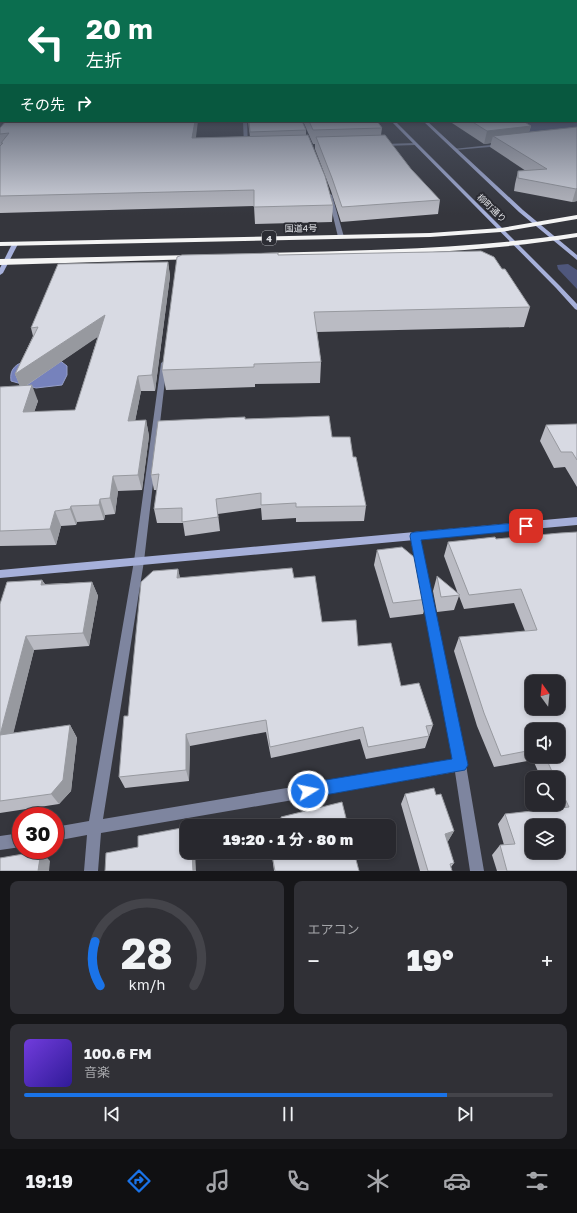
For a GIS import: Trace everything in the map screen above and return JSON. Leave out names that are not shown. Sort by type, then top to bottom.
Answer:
[{"type":"highway","name":"国道4号","points":[[0,244],[430,235],[501,230],[538,225],[577,217]]},
{"type":"highway","name":"4","points":[[255,255],[454,250],[517,245],[577,235]]},
{"type":"highway","points":[[3,261],[177,260],[200,256]]},
{"type":"main road","name":"柳町通り","points":[[405,134],[517,245],[577,308]]},
{"type":"main road","name":"柳町通り","points":[[439,134],[538,225],[577,258]]},
{"type":"main road","points":[[0,273],[3,261],[15,244]]},
{"type":"main road","points":[[0,574],[577,521]]},
{"type":"street","points":[[245,134],[246,149],[252,149]]},
{"type":"street","points":[[377,145],[415,144]]},
{"type":"street","points":[[455,149],[502,144]]},
{"type":"street","points":[[327,187],[341,237]]},
{"type":"street","points":[[90,871],[95,827],[139,561],[165,355]]},
{"type":"street","points":[[415,536],[460,765],[477,871]]},
{"type":"street","points":[[64,832],[460,765]]},
{"type":"street","points":[[0,843],[12,841]]},
{"type":"shaded area","points":[[531,134],[566,134],[538,138]]},
{"type":"shaded area","points":[[568,264],[577,270],[577,289],[558,269],[557,265]]},
{"type":"shaded area","points":[[58,359],[67,366],[67,375],[62,385],[36,388],[11,381],[11,373],[14,367],[20,363],[35,360]]},
{"type":"building","points":[[8,134],[193,134],[192,138],[308,135],[325,176],[333,205],[254,207],[254,190],[0,196],[0,146],[3,143],[1,143]]},
{"type":"building","points":[[515,134],[577,134],[577,188],[518,178],[518,171],[547,169],[493,136]]},
{"type":"building","points":[[385,135],[411,169],[440,200],[342,207],[316,137]]},
{"type":"building","points":[[481,251],[494,257],[502,269],[505,269],[530,307],[314,312],[321,362],[254,364],[254,367],[162,370],[177,257],[182,255],[278,253],[278,255]]},
{"type":"building","points":[[168,262],[152,375],[138,376],[128,421],[146,420],[138,475],[113,476],[110,498],[100,499],[99,505],[71,506],[70,509],[55,511],[50,529],[0,531],[0,387],[32,385],[23,412],[75,410],[105,315],[15,374],[38,327],[31,328],[58,264]]},
{"type":"building","points":[[329,416],[332,437],[350,437],[353,457],[356,457],[366,506],[296,507],[296,503],[261,505],[261,493],[216,499],[218,517],[182,522],[182,508],[154,509],[159,474],[151,475],[158,421],[245,417],[245,419]]},
{"type":"building","points":[[577,424],[577,460],[572,452],[561,452],[546,425]]},
{"type":"building","points":[[577,532],[577,871],[507,871],[500,845],[515,844],[505,814],[532,811],[565,811],[565,807],[569,807],[565,799],[565,771],[552,771],[548,763],[565,763],[565,723],[525,723],[525,751],[501,756],[484,713],[459,637],[537,630],[521,589],[469,595],[448,542],[495,537],[496,539]]},
{"type":"building","points":[[402,547],[420,562],[428,599],[393,603],[377,550]]},
{"type":"building","points":[[292,568],[294,578],[315,576],[322,622],[356,620],[358,646],[391,643],[401,686],[419,683],[433,725],[426,726],[429,736],[368,747],[363,727],[270,747],[266,720],[186,734],[186,770],[119,777],[124,716],[128,716],[141,582],[153,571],[178,569],[177,578]]},
{"type":"building","points":[[437,576],[460,595],[441,597]]},
{"type":"building","points":[[42,580],[41,585],[92,582],[83,633],[26,636],[0,735],[0,604],[7,582]]},
{"type":"building","points":[[70,725],[63,780],[51,794],[0,801],[0,735]]},
{"type":"building","points":[[434,788],[436,795],[441,794],[454,831],[445,834],[454,863],[450,864],[452,871],[428,871],[405,794]]},
{"type":"building","points":[[342,802],[346,819],[281,819],[281,817]]},
{"type":"building","points":[[180,828],[180,859],[192,859],[193,871],[105,871],[106,853],[138,847],[138,836]]},
{"type":"building","points":[[12,856],[12,859],[40,859],[38,871],[0,871],[0,858]]},
{"type":"building","points":[[273,859],[356,859],[359,871],[275,871]]},
{"type":"route","points":[[308,791],[460,765],[415,536],[526,526]]}]
